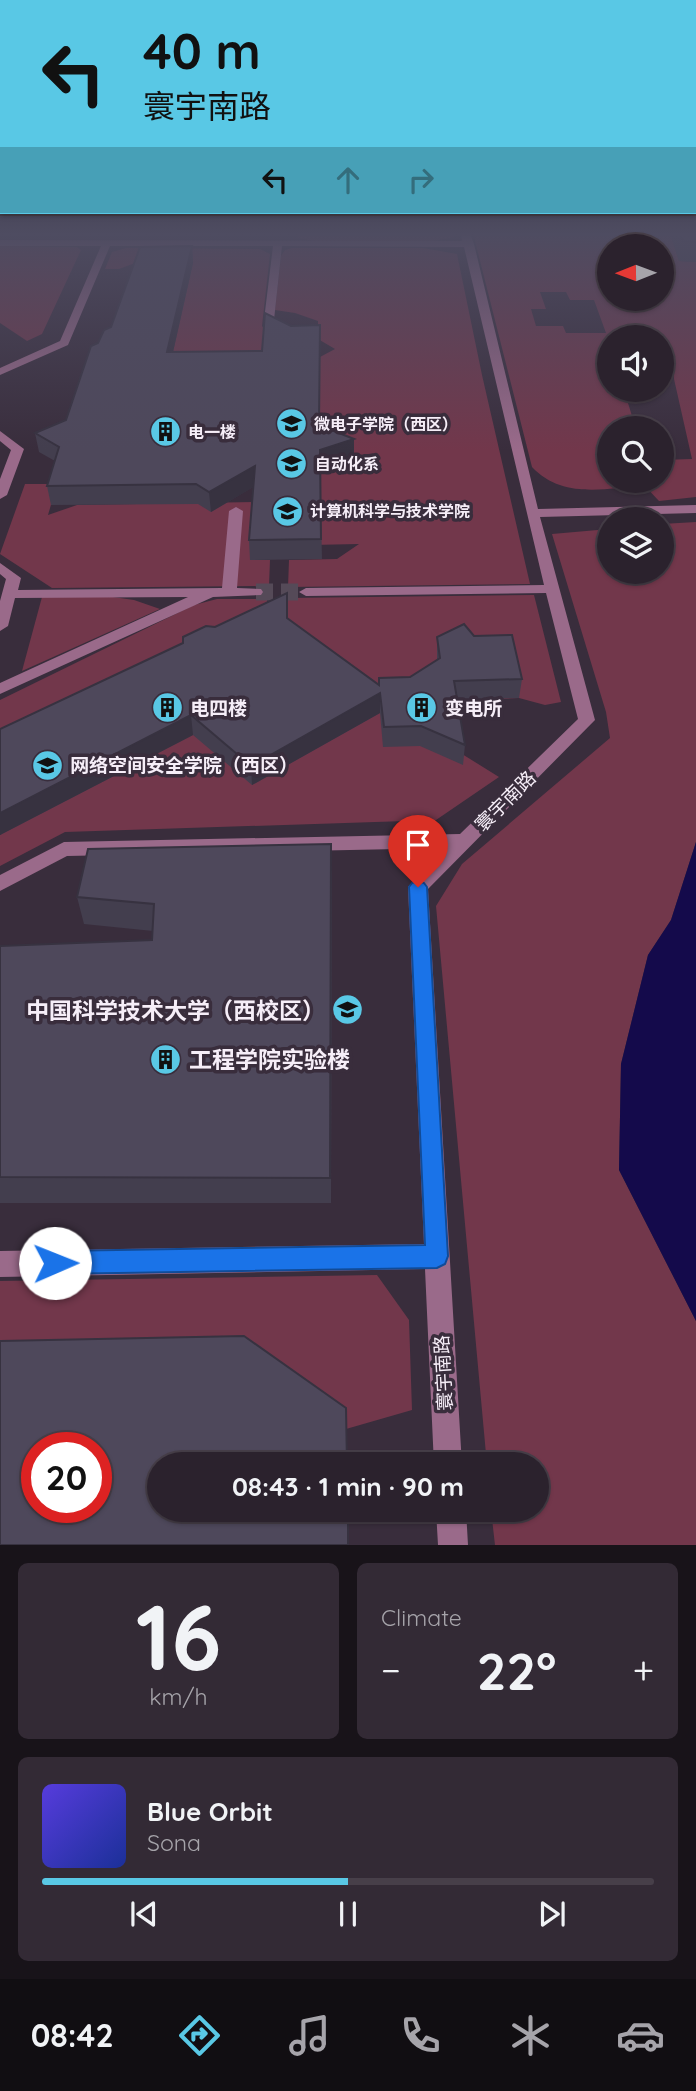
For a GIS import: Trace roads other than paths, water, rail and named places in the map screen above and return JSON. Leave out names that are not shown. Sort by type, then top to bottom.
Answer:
[{"type":"street","points":[[0,372],[64,343],[80,305]]},
{"type":"street","points":[[269,320],[271,305]]},
{"type":"street","name":"寰宇南路","points":[[447,1452],[418,887],[587,720],[532,513],[483,305]]},
{"type":"street","points":[[0,435],[18,449],[0,495]]},
{"type":"street","points":[[532,513],[696,509]]},
{"type":"street","points":[[229,593],[236,511]]},
{"type":"street","points":[[0,567],[14,578],[0,626]]},
{"type":"street","points":[[306,592],[554,589]]},
{"type":"street","points":[[10,594],[256,592]]},
{"type":"street","points":[[0,689],[210,593]]},
{"type":"street","points":[[0,884],[64,849],[465,841]]},
{"type":"street","points":[[0,1264],[437,1256]]},
{"type":"street","points":[[452,1522],[453,1545]]},
{"type":"tunnel","points":[[256,592],[306,592]]},
{"type":"place","name":"微电子学院（西区）","points":[[291,424]]},
{"type":"place","name":"电一楼","points":[[165,432]]},
{"type":"place","name":"自动化系","points":[[292,464]]},
{"type":"place","name":"计算机科学与技术学院","points":[[287,511]]},
{"type":"place","name":"电四楼","points":[[167,708]]},
{"type":"place","name":"变电所","points":[[422,708]]},
{"type":"place","name":"网络空间安全学院（西区）","points":[[47,765]]},
{"type":"place","name":"中国科学技术大学（西校区）","points":[[348,1010]]},
{"type":"place","name":"工程学院实验楼","points":[[166,1059]]}]
